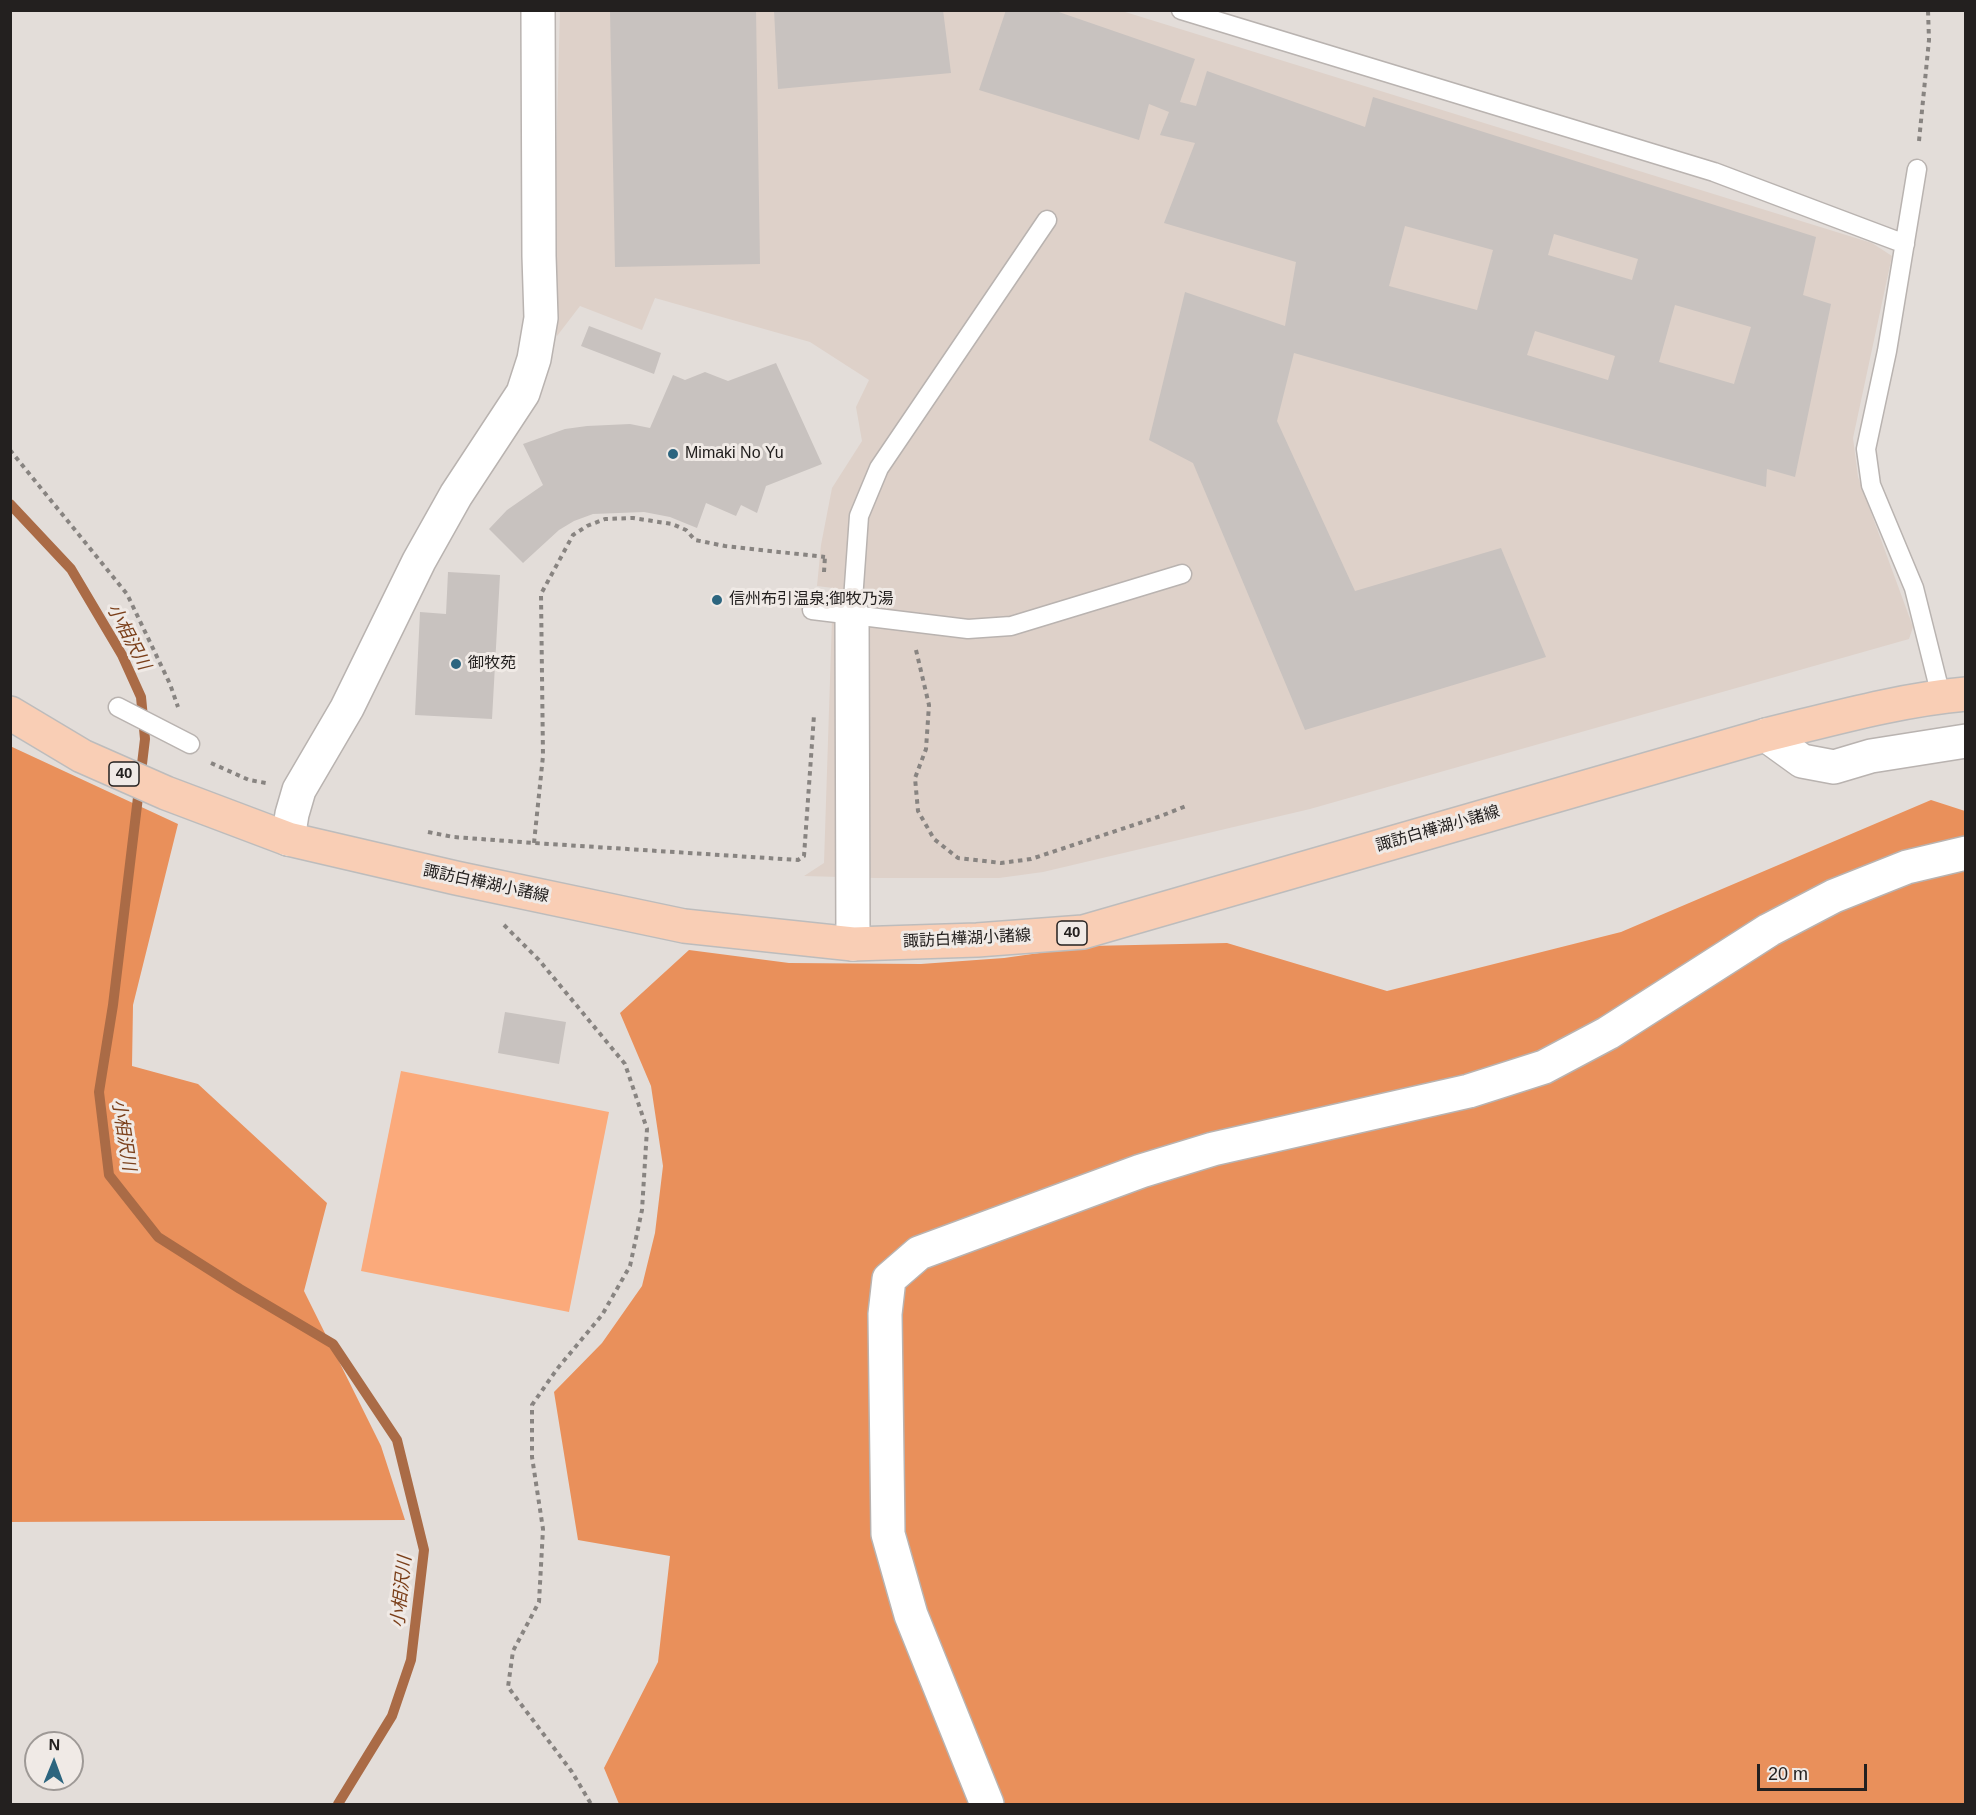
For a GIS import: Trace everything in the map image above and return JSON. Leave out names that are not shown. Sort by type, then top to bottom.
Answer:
[{"type":"main road","name":"諏訪白樺湖小諸線","points":[[10,712],[82,756],[166,793],[288,839],[684,926],[853,944],[978,940],[1083,932],[1766,735],[1859,712],[1953,695]]},
{"type":"street","points":[[288,839],[299,790],[347,708],[419,561],[456,495],[523,393],[534,359],[541,318],[538,256],[538,10]]},
{"type":"street","points":[[852,614],[853,944]]},
{"type":"street","points":[[1766,735],[1802,761],[1834,767],[1871,756],[1965,741]]},
{"type":"street","points":[[987,1804],[911,1616],[888,1534],[885,1314],[890,1279],[919,1253],[1141,1171],[1213,1149],[1470,1091],[1544,1067],[1608,1033],[1769,930],[1834,896],[1906,867],[1965,853]]},
{"type":"lane","points":[[1181,10],[1714,172],[1905,244]]},
{"type":"lane","points":[[1917,169],[1887,351],[1866,449],[1871,485],[1914,588],[1953,695]]},
{"type":"lane","points":[[852,614],[859,516],[879,468],[1047,220]]},
{"type":"lane","points":[[812,610],[968,629],[1011,626],[1182,574]]},
{"type":"lane","points":[[118,707],[190,744]]},
{"type":"path","points":[[1917,169],[1929,40],[1928,10]]},
{"type":"path","points":[[10,450],[126,594],[170,684],[190,744],[211,763],[249,780],[299,790]]},
{"type":"path","points":[[534,843],[543,756],[542,594],[573,535],[605,519],[633,518],[672,524],[686,530],[695,540],[825,557]]},
{"type":"path","points":[[910,623],[929,705],[926,748],[915,778],[918,811],[934,839],[958,858],[1001,863],[1030,859],[1186,806]]},
{"type":"path","points":[[421,831],[453,837],[798,860],[804,856],[814,714]]},
{"type":"path","points":[[498,919],[539,960],[625,1064],[647,1129],[642,1210],[630,1266],[602,1315],[557,1369],[532,1405],[532,1457],[543,1529],[539,1602],[513,1651],[508,1688],[572,1772],[591,1804]]},
{"type":"shaded area","points":[[560,11],[1122,11],[1872,243],[1892,256],[1853,438],[1858,477],[1913,627],[1909,639],[1310,809],[1043,872],[999,878],[804,876],[824,863],[833,588],[817,586],[821,545],[832,488],[862,441],[856,407],[869,380],[810,342],[655,298],[642,330],[580,306],[557,336],[553,266]]},
{"type":"shaded area","points":[[10,746],[178,824],[133,1005],[132,1066],[198,1084],[327,1203],[304,1291],[381,1446],[405,1520],[11,1522]]},
{"type":"shaded area","points":[[1931,800],[1965,811],[1965,1804],[619,1804],[604,1768],[658,1662],[670,1556],[578,1540],[554,1392],[602,1343],[642,1286],[655,1233],[663,1166],[651,1086],[620,1013],[689,950],[789,963],[921,964],[1004,958],[1089,946],[1227,943],[1387,991],[1621,932]]},
{"type":"shaded area","points":[[401,1071],[609,1112],[569,1312],[361,1271]]},
{"type":"building","points":[[610,10],[756,10],[760,264],[615,267]]},
{"type":"building","points":[[774,10],[943,10],[951,73],[778,89]]},
{"type":"building","points":[[1006,10],[1053,10],[1195,59],[1180,102],[1196,106],[1207,71],[1365,127],[1373,97],[1816,237],[1803,295],[1831,304],[1795,477],[1767,469],[1766,487],[1294,353],[1277,421],[1355,591],[1501,548],[1546,657],[1305,730],[1193,463],[1149,440],[1185,292],[1285,326],[1296,262],[1164,223],[1195,143],[1160,135],[1169,112],[1149,104],[1139,140],[979,90]],"holes":[[[1405,226],[1493,250],[1477,310],[1389,286]],[[1554,234],[1638,259],[1632,280],[1548,255]],[[1675,305],[1751,327],[1734,384],[1659,362]],[[1535,331],[1615,356],[1608,380],[1527,355]]]},
{"type":"building","points":[[589,326],[661,353],[654,374],[581,346]]},
{"type":"building","name":"Mimaki No Yu","points":[[776,363],[822,464],[766,486],[757,513],[741,505],[736,516],[706,503],[697,528],[670,517],[644,512],[593,514],[559,530],[523,563],[489,529],[507,510],[543,485],[523,444],[565,429],[587,426],[630,424],[650,428],[673,375],[685,380],[705,372],[728,381]]},
{"type":"building","name":"御牧苑","points":[[448,572],[500,575],[492,719],[415,715],[420,612],[446,614]]},
{"type":"building","points":[[505,1012],[566,1022],[559,1064],[498,1053]]},
{"type":"waterway","name":"小相沢川","points":[[10,504],[71,569],[122,655],[141,697],[145,739],[113,1005],[99,1092],[109,1175],[158,1237],[333,1344],[397,1440],[424,1550],[411,1660],[392,1716],[338,1804]]},
{"type":"place","name":"Mimaki No Yu","points":[[673,454]]},
{"type":"place","name":"信州布引温泉;御牧乃湯","points":[[717,600]]},
{"type":"place","name":"御牧苑","points":[[456,664]]}]
